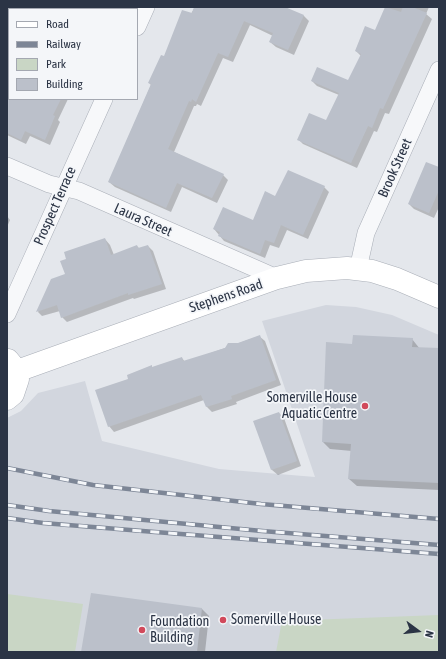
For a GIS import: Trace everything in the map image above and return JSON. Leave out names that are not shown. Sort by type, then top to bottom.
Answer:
[{"type":"street","points":[[138,25],[146,7]]},
{"type":"street","name":"Brook Street","points":[[358,269],[366,233],[439,70]]},
{"type":"street","name":"Prospect Terrace","points":[[7,314],[104,100]]},
{"type":"street","name":"Laura Street","points":[[7,166],[49,184],[79,191],[278,278]]},
{"type":"street","name":"Stephens Road","points":[[12,365],[278,278],[319,269],[358,269],[385,275],[439,297]]},
{"type":"street","points":[[7,399],[13,394],[17,386],[18,378],[12,365]]},
{"type":"shaded area","points":[[326,305],[356,307],[392,315],[439,335],[439,652],[7,652],[7,418],[21,411],[38,393],[85,381],[102,441],[219,469],[315,477],[262,321]]},
{"type":"green space","points":[[7,594],[83,604],[75,652],[7,652]]},
{"type":"green space","points":[[439,615],[439,652],[276,652],[282,621]]},
{"type":"building","points":[[194,7],[285,7],[304,15],[288,50],[269,42],[273,33],[244,21],[228,57],[218,53],[196,102],[192,99],[191,102],[189,101],[168,149],[224,174],[212,198],[177,183],[166,208],[108,182],[151,84],[148,83],[161,55],[164,56],[182,10],[192,13]]},
{"type":"building","points":[[385,7],[401,12],[403,7],[412,7],[427,13],[383,109],[380,108],[372,128],[368,126],[351,163],[297,140],[309,113],[326,120],[339,93],[311,81],[317,67],[348,80],[361,54],[355,51],[365,26],[375,30]]},
{"type":"building","points":[[7,94],[8,100],[60,100],[53,115],[55,116],[45,140],[25,131],[21,140],[7,133]]},
{"type":"building","points":[[426,162],[439,167],[439,190],[429,213],[408,204]]},
{"type":"building","points":[[288,170],[325,186],[303,235],[281,225],[274,243],[265,240],[260,254],[218,236],[220,232],[213,229],[223,207],[253,220],[265,191],[275,196]]},
{"type":"building","points":[[105,238],[111,255],[137,245],[138,248],[148,245],[162,284],[128,295],[128,293],[61,318],[57,305],[36,312],[51,279],[65,274],[60,261],[66,259],[64,252]]},
{"type":"building","points":[[260,335],[276,380],[231,396],[232,399],[206,407],[201,395],[108,427],[95,390],[128,379],[127,375],[152,365],[152,367],[182,357],[183,361],[225,348],[228,343],[238,343]]},
{"type":"building","name":"Somerville House Aquatic Centre","points":[[353,335],[413,338],[412,347],[439,348],[439,483],[348,479],[351,444],[322,442],[326,342],[352,344]]},
{"type":"building","points":[[279,412],[297,461],[271,470],[253,421]]},
{"type":"building","name":"Foundation Building","points":[[91,593],[202,608],[197,652],[81,652]]},
{"type":"railway","points":[[7,468],[93,485],[261,504],[439,519]]},
{"type":"railway","points":[[7,505],[49,511],[262,531],[439,545]]},
{"type":"railway","points":[[7,518],[43,523],[439,554]]},
{"type":"place","name":"Somerville House Aquatic Centre","points":[[365,406]]},
{"type":"place","name":"Somerville House","points":[[223,620]]},
{"type":"place","name":"Foundation Building","points":[[142,630]]}]
